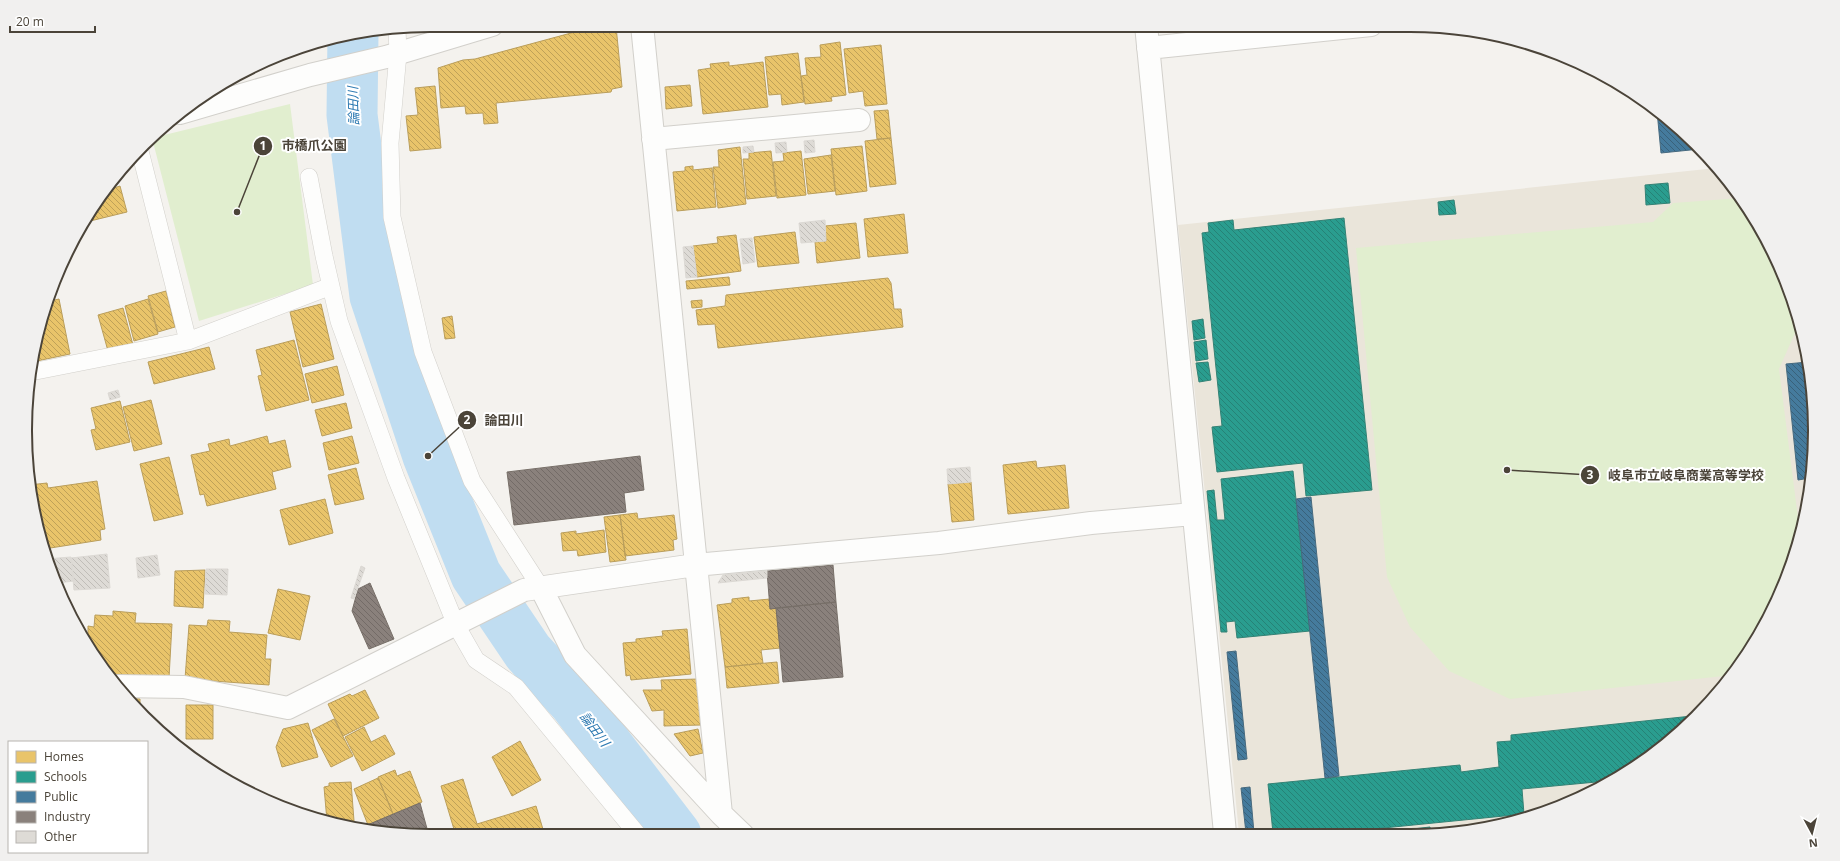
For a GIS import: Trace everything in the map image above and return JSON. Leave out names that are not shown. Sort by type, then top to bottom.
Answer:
[{"type":"street","points":[[196,108],[310,75],[392,55],[469,32]]},
{"type":"street","points":[[643,32],[721,814]]},
{"type":"street","points":[[1147,32],[1225,829]]},
{"type":"street","points":[[1148,48],[1303,32]]},
{"type":"street","points":[[653,139],[859,120]]},
{"type":"street","points":[[125,686],[184,687],[288,708],[532,589],[695,565],[939,542],[1091,523],[1193,514]]},
{"type":"street","points":[[532,589],[575,656],[721,814],[737,829]]},
{"type":"lane","points":[[396,34],[392,55],[390,143],[392,217],[423,352],[472,481],[532,589]]},
{"type":"lane","points":[[141,157],[188,341]]},
{"type":"lane","points":[[308,177],[340,321],[393,471],[463,622],[476,660],[516,687],[633,829]]},
{"type":"lane","points":[[36,371],[188,341],[331,286]]},
{"type":"shaded area","points":[[1710,169],[1726,188],[1755,231],[1778,278],[1794,327],[1805,378],[1808,430],[1805,483],[1787,559],[1778,583],[1755,630],[1726,673],[1691,712],[1652,747],[1609,776],[1562,799],[1538,808],[1462,826],[1436,828],[1239,829],[1178,225]]},
{"type":"green space","points":[[290,104],[313,285],[199,321],[154,145],[164,135]]},
{"type":"green space","points":[[1734,199],[1755,231],[1767,254],[1787,302],[1795,332],[1779,369],[1798,517],[1787,559],[1778,583],[1755,630],[1723,676],[1510,699],[1449,671],[1410,627],[1387,577],[1356,248],[1653,222],[1673,203]]},
{"type":"building: Homes","points":[[575,32],[617,32],[622,87],[612,89],[611,92],[496,103],[498,123],[484,124],[483,113],[466,114],[465,106],[441,108],[438,68],[463,60],[475,59]]},
{"type":"building: Homes","points":[[840,42],[846,95],[831,97],[832,101],[805,104],[801,76],[807,75],[805,58],[821,57],[820,45]]},
{"type":"building: Homes","points":[[881,45],[887,104],[865,106],[863,91],[849,93],[844,49]]},
{"type":"building: Homes","points":[[798,53],[804,102],[782,105],[781,94],[769,95],[765,57]]},
{"type":"building: Homes","points":[[729,62],[729,66],[763,62],[768,107],[703,114],[698,70],[711,68],[710,64]]},
{"type":"building: Homes","points":[[690,85],[692,106],[666,109],[665,87]]},
{"type":"building: Homes","points":[[435,86],[441,148],[410,151],[406,116],[418,115],[415,88]]},
{"type":"building: Homes","points":[[888,110],[891,138],[877,139],[874,111]]},
{"type":"building: Homes","points":[[891,138],[896,184],[870,187],[865,141]]},
{"type":"building: Homes","points":[[862,146],[867,191],[836,195],[831,149]]},
{"type":"building: Homes","points":[[740,147],[746,204],[718,208],[713,167],[719,167],[718,150]]},
{"type":"building: Homes","points":[[771,151],[776,196],[747,199],[743,159],[749,159],[749,153]]},
{"type":"building: Homes","points":[[801,151],[806,195],[777,198],[773,162],[784,161],[783,153]]},
{"type":"building: Homes","points":[[831,155],[835,191],[808,194],[804,159]]},
{"type":"building: Homes","points":[[693,166],[693,170],[712,168],[716,207],[677,211],[673,172],[685,171],[685,167]]},
{"type":"building: Homes","points":[[120,186],[127,212],[92,221],[114,188]]},
{"type":"building: Homes","points":[[904,214],[908,253],[868,257],[864,219]]},
{"type":"building: Homes","points":[[856,223],[860,258],[817,263],[815,242],[826,241],[825,226]]},
{"type":"building: Homes","points":[[795,232],[799,263],[758,267],[754,237]]},
{"type":"building: Homes","points":[[736,235],[741,271],[697,277],[693,246],[718,243],[717,237]]},
{"type":"building: Homes","points":[[729,277],[730,285],[687,289],[686,281]]},
{"type":"building: Homes","points":[[888,278],[891,283],[894,309],[901,309],[903,327],[718,348],[715,324],[698,325],[696,310],[725,306],[726,295]]},
{"type":"building: Homes","points":[[166,291],[175,327],[158,332],[148,296]]},
{"type":"building: Homes","points":[[59,299],[70,354],[38,361],[46,327],[54,300]]},
{"type":"building: Homes","points":[[148,299],[158,334],[134,341],[125,306]]},
{"type":"building: Homes","points":[[702,300],[702,307],[692,308],[691,301]]},
{"type":"building: Homes","points":[[321,304],[334,359],[303,367],[290,312]]},
{"type":"building: Homes","points":[[123,308],[133,345],[108,351],[98,315]]},
{"type":"building: Homes","points":[[452,316],[455,338],[445,339],[442,318]]},
{"type":"building: Homes","points":[[294,340],[309,400],[266,411],[258,376],[262,375],[256,350]]},
{"type":"building: Homes","points":[[209,347],[215,369],[154,384],[148,362]]},
{"type":"building: Homes","points":[[337,366],[344,395],[312,403],[305,374]]},
{"type":"building: Homes","points":[[151,400],[162,444],[134,451],[123,407]]},
{"type":"building: Homes","points":[[120,401],[130,442],[96,450],[91,430],[96,429],[91,408]]},
{"type":"building: Homes","points":[[346,403],[352,428],[322,436],[315,410]]},
{"type":"building: Homes","points":[[267,436],[269,444],[285,440],[291,467],[272,472],[276,489],[207,506],[204,494],[200,495],[191,455],[210,451],[208,444],[229,439],[230,446]]},
{"type":"building: Homes","points":[[352,436],[359,463],[329,470],[323,443]]},
{"type":"building: Homes","points":[[169,457],[183,514],[154,521],[140,464]]},
{"type":"building: Homes","points":[[1036,461],[1037,468],[1065,465],[1069,508],[1008,514],[1003,465]]},
{"type":"building: Homes","points":[[356,468],[364,499],[335,505],[328,475]]},
{"type":"building: Homes","points":[[97,481],[105,529],[100,530],[101,540],[50,548],[35,484],[47,483],[48,488]]},
{"type":"building: Homes","points":[[971,482],[974,520],[952,522],[948,484]]},
{"type":"building: Homes","points":[[325,499],[333,533],[289,545],[280,510]]},
{"type":"building: Homes","points":[[637,513],[638,519],[674,515],[677,539],[673,540],[674,550],[625,556],[620,515]]},
{"type":"building: Homes","points":[[620,515],[626,560],[610,562],[604,517]]},
{"type":"building: Homes","points":[[604,530],[606,552],[578,556],[577,550],[563,551],[561,533],[576,531],[576,534]]},
{"type":"building: Homes","points":[[205,570],[203,608],[174,606],[175,571]]},
{"type":"building: Homes","points":[[278,589],[310,596],[300,640],[268,633]]},
{"type":"building: Homes","points":[[749,597],[749,601],[770,599],[770,609],[776,608],[780,648],[761,650],[763,663],[725,667],[717,605],[732,603],[732,599]]},
{"type":"building: Homes","points":[[113,611],[136,613],[135,623],[172,624],[169,678],[117,676],[88,635],[88,626],[94,627],[95,615],[113,616]]},
{"type":"building: Homes","points":[[208,620],[230,621],[229,632],[267,635],[265,659],[271,659],[269,685],[185,679],[189,625],[207,626]]},
{"type":"building: Homes","points":[[687,629],[691,674],[631,680],[630,675],[626,676],[623,643],[636,642],[636,639],[663,636],[662,631]]},
{"type":"building: Homes","points":[[777,662],[779,683],[727,688],[725,667]]},
{"type":"building: Homes","points":[[699,679],[701,725],[664,726],[664,710],[652,711],[643,690],[662,690],[661,680]]},
{"type":"building: Homes","points":[[365,690],[379,718],[343,736],[328,704],[350,694],[352,696]]},
{"type":"building: Homes","points":[[186,705],[213,705],[213,739],[186,739]]},
{"type":"building: Homes","points":[[334,719],[353,756],[331,767],[312,730]]},
{"type":"building: Homes","points":[[308,723],[318,757],[282,767],[276,747],[283,729]]},
{"type":"building: Homes","points":[[364,727],[371,742],[385,735],[395,754],[362,771],[345,737]]},
{"type":"building: Homes","points":[[698,729],[703,753],[690,756],[674,734]]},
{"type":"building: Homes","points":[[520,741],[541,780],[512,796],[492,757]]},
{"type":"building: Homes","points":[[395,770],[397,776],[410,771],[422,802],[393,814],[378,777]]},
{"type":"building: Homes","points":[[378,778],[393,814],[368,824],[354,789]]},
{"type":"building: Homes","points":[[463,779],[477,824],[536,806],[543,829],[454,829],[441,786]]},
{"type":"building: Homes","points":[[351,782],[354,821],[326,815],[324,787],[329,786],[329,783]]},
{"type":"building: Schools","points":[[1668,183],[1670,203],[1646,205],[1645,185]]},
{"type":"building: Schools","points":[[1454,200],[1456,214],[1439,215],[1438,202]]},
{"type":"building: Schools","points":[[1344,218],[1372,490],[1306,496],[1303,463],[1217,472],[1212,427],[1222,426],[1202,233],[1209,232],[1208,223],[1233,220],[1234,230]]},
{"type":"building: Schools","points":[[1203,319],[1205,338],[1194,340],[1192,321]]},
{"type":"building: Schools","points":[[1206,340],[1208,359],[1196,361],[1194,342]]},
{"type":"building: Schools","points":[[1208,362],[1211,380],[1199,382],[1196,363]]},
{"type":"building: Schools","points":[[1293,471],[1310,631],[1237,638],[1235,621],[1226,622],[1227,632],[1221,632],[1207,491],[1214,490],[1217,520],[1225,520],[1221,479]]},
{"type":"building: Schools","points":[[1686,717],[1652,747],[1631,762],[1598,782],[1522,789],[1524,812],[1513,815],[1373,829],[1273,829],[1268,784],[1460,765],[1461,772],[1499,767],[1497,742],[1511,741],[1511,735]]},
{"type":"building: Public","points":[[1658,119],[1692,150],[1661,153]]},
{"type":"building: Public","points":[[1802,363],[1805,378],[1808,430],[1807,457],[1805,479],[1798,480],[1786,364]]},
{"type":"building: Public","points":[[1311,497],[1339,776],[1325,778],[1296,499]]},
{"type":"building: Public","points":[[1236,651],[1247,759],[1238,760],[1227,652]]},
{"type":"building: Public","points":[[1250,787],[1254,829],[1246,829],[1241,788]]},
{"type":"building: Industry","points":[[640,456],[644,490],[624,493],[626,512],[514,525],[507,472]]},
{"type":"building: Industry","points":[[833,565],[836,602],[770,609],[767,571]]},
{"type":"building: Industry","points":[[370,583],[394,639],[369,649],[352,611],[358,589]]},
{"type":"building: Industry","points":[[836,602],[843,677],[783,682],[776,608]]},
{"type":"building: Industry","points":[[420,803],[427,829],[378,826],[369,824]]},
{"type":"building: Other","points":[[814,140],[815,152],[805,153],[804,141]]},
{"type":"building: Other","points":[[786,142],[787,152],[776,153],[775,143]]},
{"type":"building: Other","points":[[753,146],[754,152],[743,153],[743,147]]},
{"type":"building: Other","points":[[825,220],[826,241],[801,243],[799,223]]},
{"type":"building: Other","points":[[752,238],[755,262],[743,264],[740,239]]},
{"type":"building: Other","points":[[693,246],[697,277],[686,278],[683,247]]},
{"type":"building: Other","points":[[118,390],[120,397],[110,400],[108,393]]},
{"type":"building: Other","points":[[970,467],[971,482],[948,484],[947,469]]},
{"type":"building: Other","points":[[107,554],[110,588],[74,590],[71,558]]},
{"type":"building: Other","points":[[157,555],[160,575],[138,578],[136,558]]},
{"type":"building: Other","points":[[71,557],[74,581],[62,582],[53,558]]},
{"type":"building: Other","points":[[361,566],[365,568],[354,599],[351,598]]},
{"type":"building: Other","points":[[206,569],[228,569],[227,595],[205,594]]},
{"type":"building: Other","points":[[767,571],[767,578],[718,583],[723,575]]},
{"type":"waterway","name":"論田川","points":[[353,40],[352,115],[375,296],[428,456],[476,575],[528,652],[574,702],[671,829]]},
{"type":"place","name":"市橋爪公園","points":[[237,212]]},
{"type":"place","name":"論田川","points":[[428,456]]},
{"type":"place","name":"岐阜市立岐阜商業高等学校","points":[[1507,470]]}]
